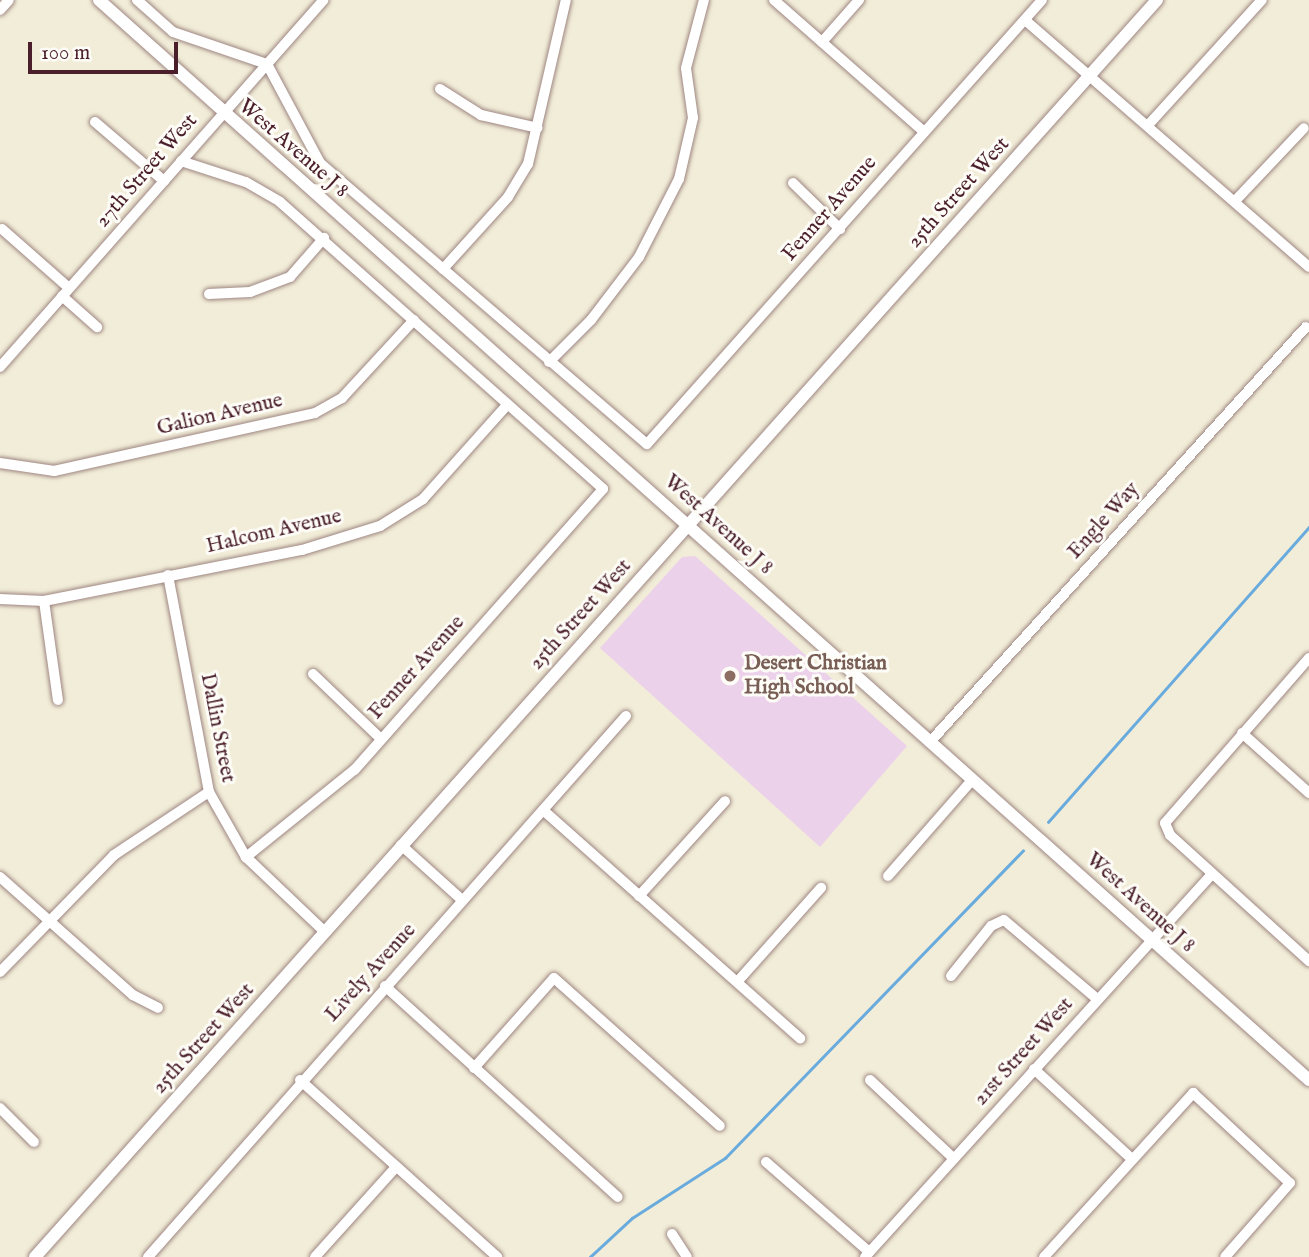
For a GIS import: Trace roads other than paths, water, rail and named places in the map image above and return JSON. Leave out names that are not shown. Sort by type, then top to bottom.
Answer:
[{"type":"street","points":[[0,10],[9,0]]},
{"type":"street","name":"West Avenue J 8","points":[[99,0],[1309,1080]]},
{"type":"street","points":[[137,0],[173,32],[267,64],[320,163],[549,362],[591,320],[639,257],[679,179],[693,118],[686,68],[704,0]]},
{"type":"street","name":"27th Street West","points":[[0,367],[323,0]]},
{"type":"street","points":[[443,269],[508,197],[528,164],[565,0]]},
{"type":"street","points":[[774,0],[924,132]]},
{"type":"street","points":[[822,41],[859,0]]},
{"type":"street","name":"Fenner Avenue","points":[[549,362],[647,444],[1042,0]]},
{"type":"street","name":"25th Street West","points":[[35,1257],[1157,0]]},
{"type":"street","points":[[1150,123],[1262,0]]},
{"type":"street","points":[[1025,20],[1150,123],[1309,267]]},
{"type":"street","points":[[440,89],[481,115],[538,128]]},
{"type":"street","points":[[95,122],[163,181]]},
{"type":"street","points":[[1235,201],[1304,128]]},
{"type":"street","points":[[181,161],[246,182],[324,238],[508,404]]},
{"type":"street","points":[[793,183],[840,229]]},
{"type":"street","points":[[2,229],[97,327]]},
{"type":"street","points":[[209,293],[250,292],[290,277],[324,238]]},
{"type":"street","name":"Galion Avenue","points":[[0,463],[54,471],[315,413],[342,398],[414,320]]},
{"type":"street","name":"Engle Way","points":[[930,741],[1306,327]]},
{"type":"street","name":"Fenner Avenue","points":[[246,857],[354,770],[603,489],[508,404]]},
{"type":"street","name":"Halcom Avenue","points":[[0,599],[44,601],[302,550],[380,526],[423,499],[508,404]]},
{"type":"street","name":"Dallin Street","points":[[167,575],[209,792],[246,857],[325,932]]},
{"type":"street","points":[[44,601],[58,700]]},
{"type":"street","points":[[1309,658],[1165,823],[1212,874],[1309,961]]},
{"type":"street","points":[[313,674],[380,738]]},
{"type":"street","name":"Lively Avenue","points":[[148,1257],[300,1080],[626,716]]},
{"type":"street","points":[[1242,733],[1309,793]]},
{"type":"street","points":[[888,876],[972,779]]},
{"type":"street","points":[[0,972],[114,855],[209,792]]},
{"type":"street","points":[[639,896],[725,801]]},
{"type":"street","points":[[543,810],[800,1038]]},
{"type":"street","points":[[401,845],[461,900]]},
{"type":"street","name":"21st Street West","points":[[867,1255],[1212,874]]},
{"type":"street","points":[[0,877],[133,995],[158,1008]]},
{"type":"street","points":[[738,981],[821,888]]},
{"type":"street","points":[[951,975],[991,926],[1004,920],[1097,999]]},
{"type":"street","points":[[474,1068],[554,978],[720,1126]]},
{"type":"street","points":[[385,986],[618,1197]]},
{"type":"street","points":[[1034,1069],[1132,1159]]},
{"type":"street","points":[[300,1080],[492,1256]]},
{"type":"street","points":[[870,1080],[954,1159]]},
{"type":"street","points":[[1044,1257],[1193,1093],[1290,1183],[1225,1257]]},
{"type":"street","points":[[0,1108],[34,1142]]},
{"type":"street","points":[[766,1162],[867,1255]]},
{"type":"street","points":[[315,1257],[396,1167]]},
{"type":"street","points":[[672,1234],[687,1257]]},
{"type":"waterway","points":[[1048,822],[1309,527]]},
{"type":"waterway","points":[[590,1257],[632,1218],[725,1158],[1023,851]]},
{"type":"place","name":"Desert Christian High School","points":[[730,676]]}]
